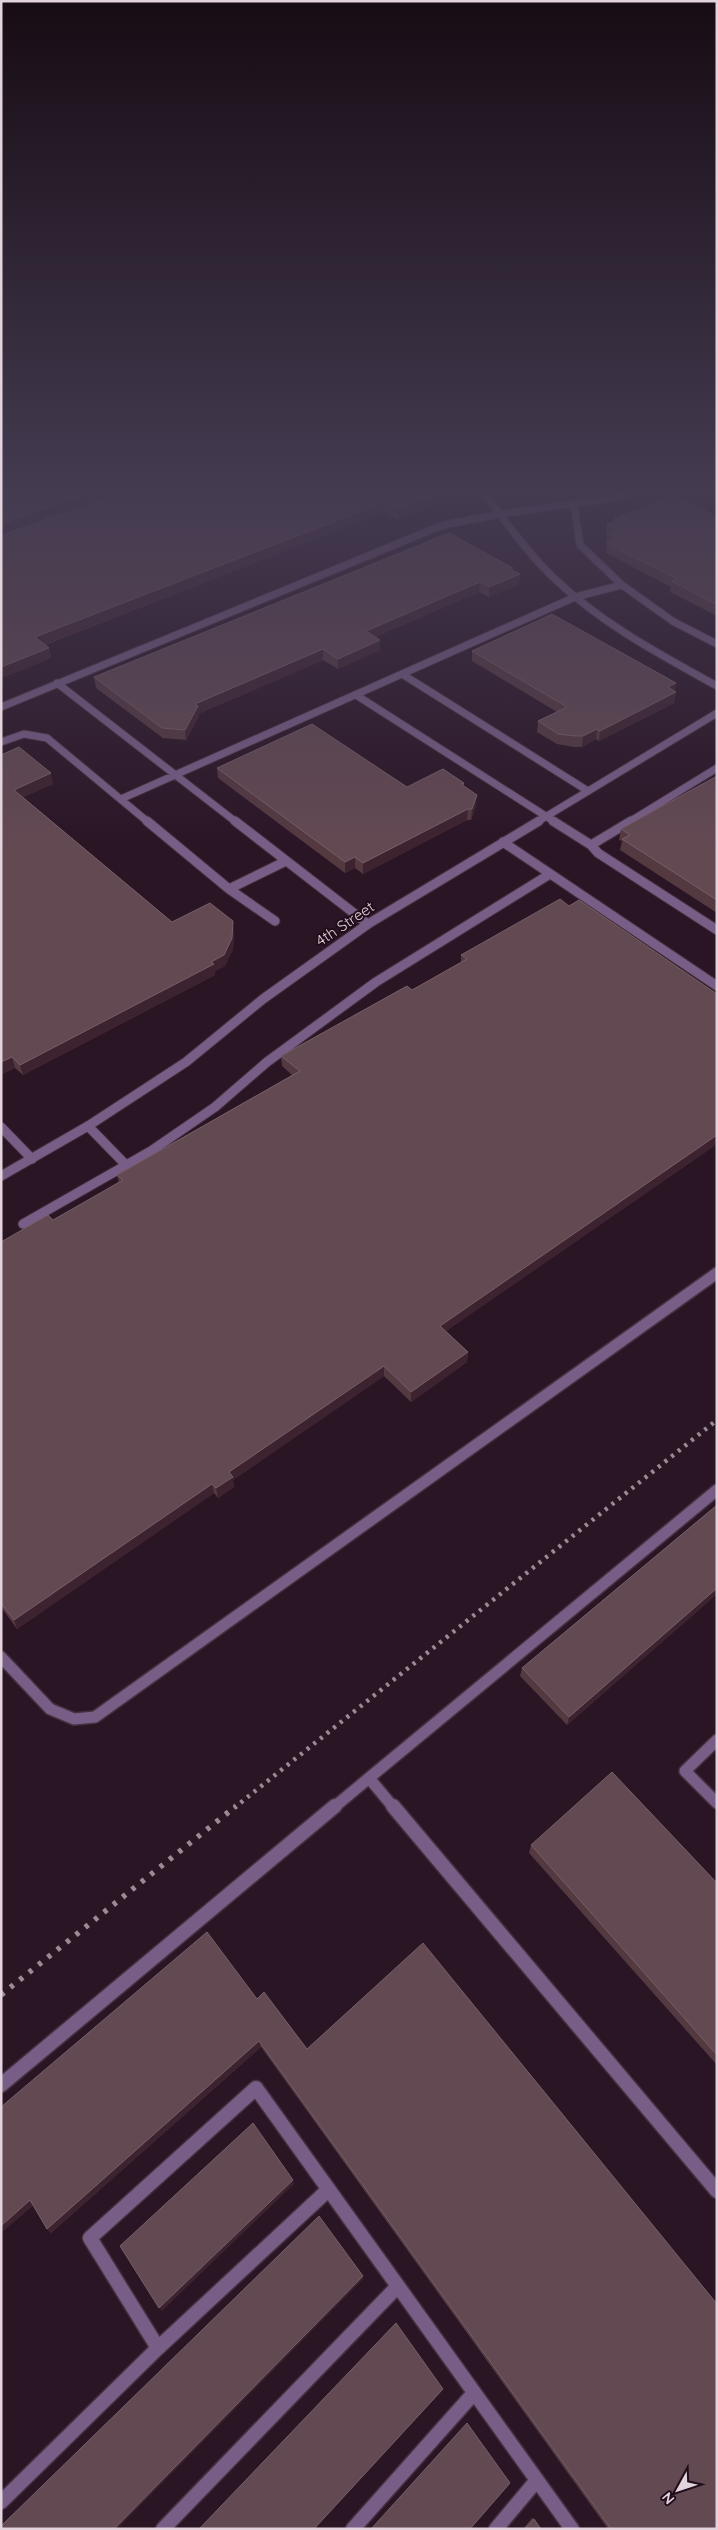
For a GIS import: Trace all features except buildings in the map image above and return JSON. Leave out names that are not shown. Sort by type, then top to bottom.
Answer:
[{"type":"street","points":[[1,707],[238,609]]},
{"type":"street","points":[[121,799],[549,609]]},
{"type":"street","points":[[592,609],[662,656],[717,686]]},
{"type":"street","points":[[656,609],[674,622],[717,644]]},
{"type":"street","points":[[402,674],[588,791]]},
{"type":"street","points":[[57,683],[368,924]]},
{"type":"street","points":[[356,695],[591,845],[598,853],[717,930]]},
{"type":"street","name":"4th Street","points":[[1,1176],[88,1126],[186,1062],[285,983],[368,924],[717,713]]},
{"type":"street","points":[[1,742],[16,736],[33,733],[47,738],[229,889],[275,921]]},
{"type":"street","points":[[591,845],[717,768]]},
{"type":"street","points":[[503,842],[717,986]]},
{"type":"street","points":[[229,889],[286,861]]},
{"type":"street","points":[[23,1224],[151,1151],[215,1107],[267,1062],[376,982],[550,874]]},
{"type":"street","points":[[88,1126],[126,1165]]},
{"type":"street","points":[[1,1127],[32,1159]]},
{"type":"street","points":[[1,1657],[50,1709],[74,1718],[95,1717],[717,1273]]},
{"type":"street","points":[[1,2084],[717,1490]]},
{"type":"street","points":[[717,1740],[685,1770],[717,1803]]},
{"type":"street","points":[[369,1778],[717,2191]]},
{"type":"street","points":[[158,2348],[90,2238],[256,2088],[572,2529]]},
{"type":"street","points":[[1,2502],[158,2348],[328,2190]]},
{"type":"street","points":[[163,2529],[398,2286]]},
{"type":"street","points":[[353,2529],[474,2393]]},
{"type":"street","points":[[496,2529],[537,2480]]},
{"type":"railway","points":[[234,1808],[717,1420]]},
{"type":"railway","points":[[1,1995],[236,1806]]}]
